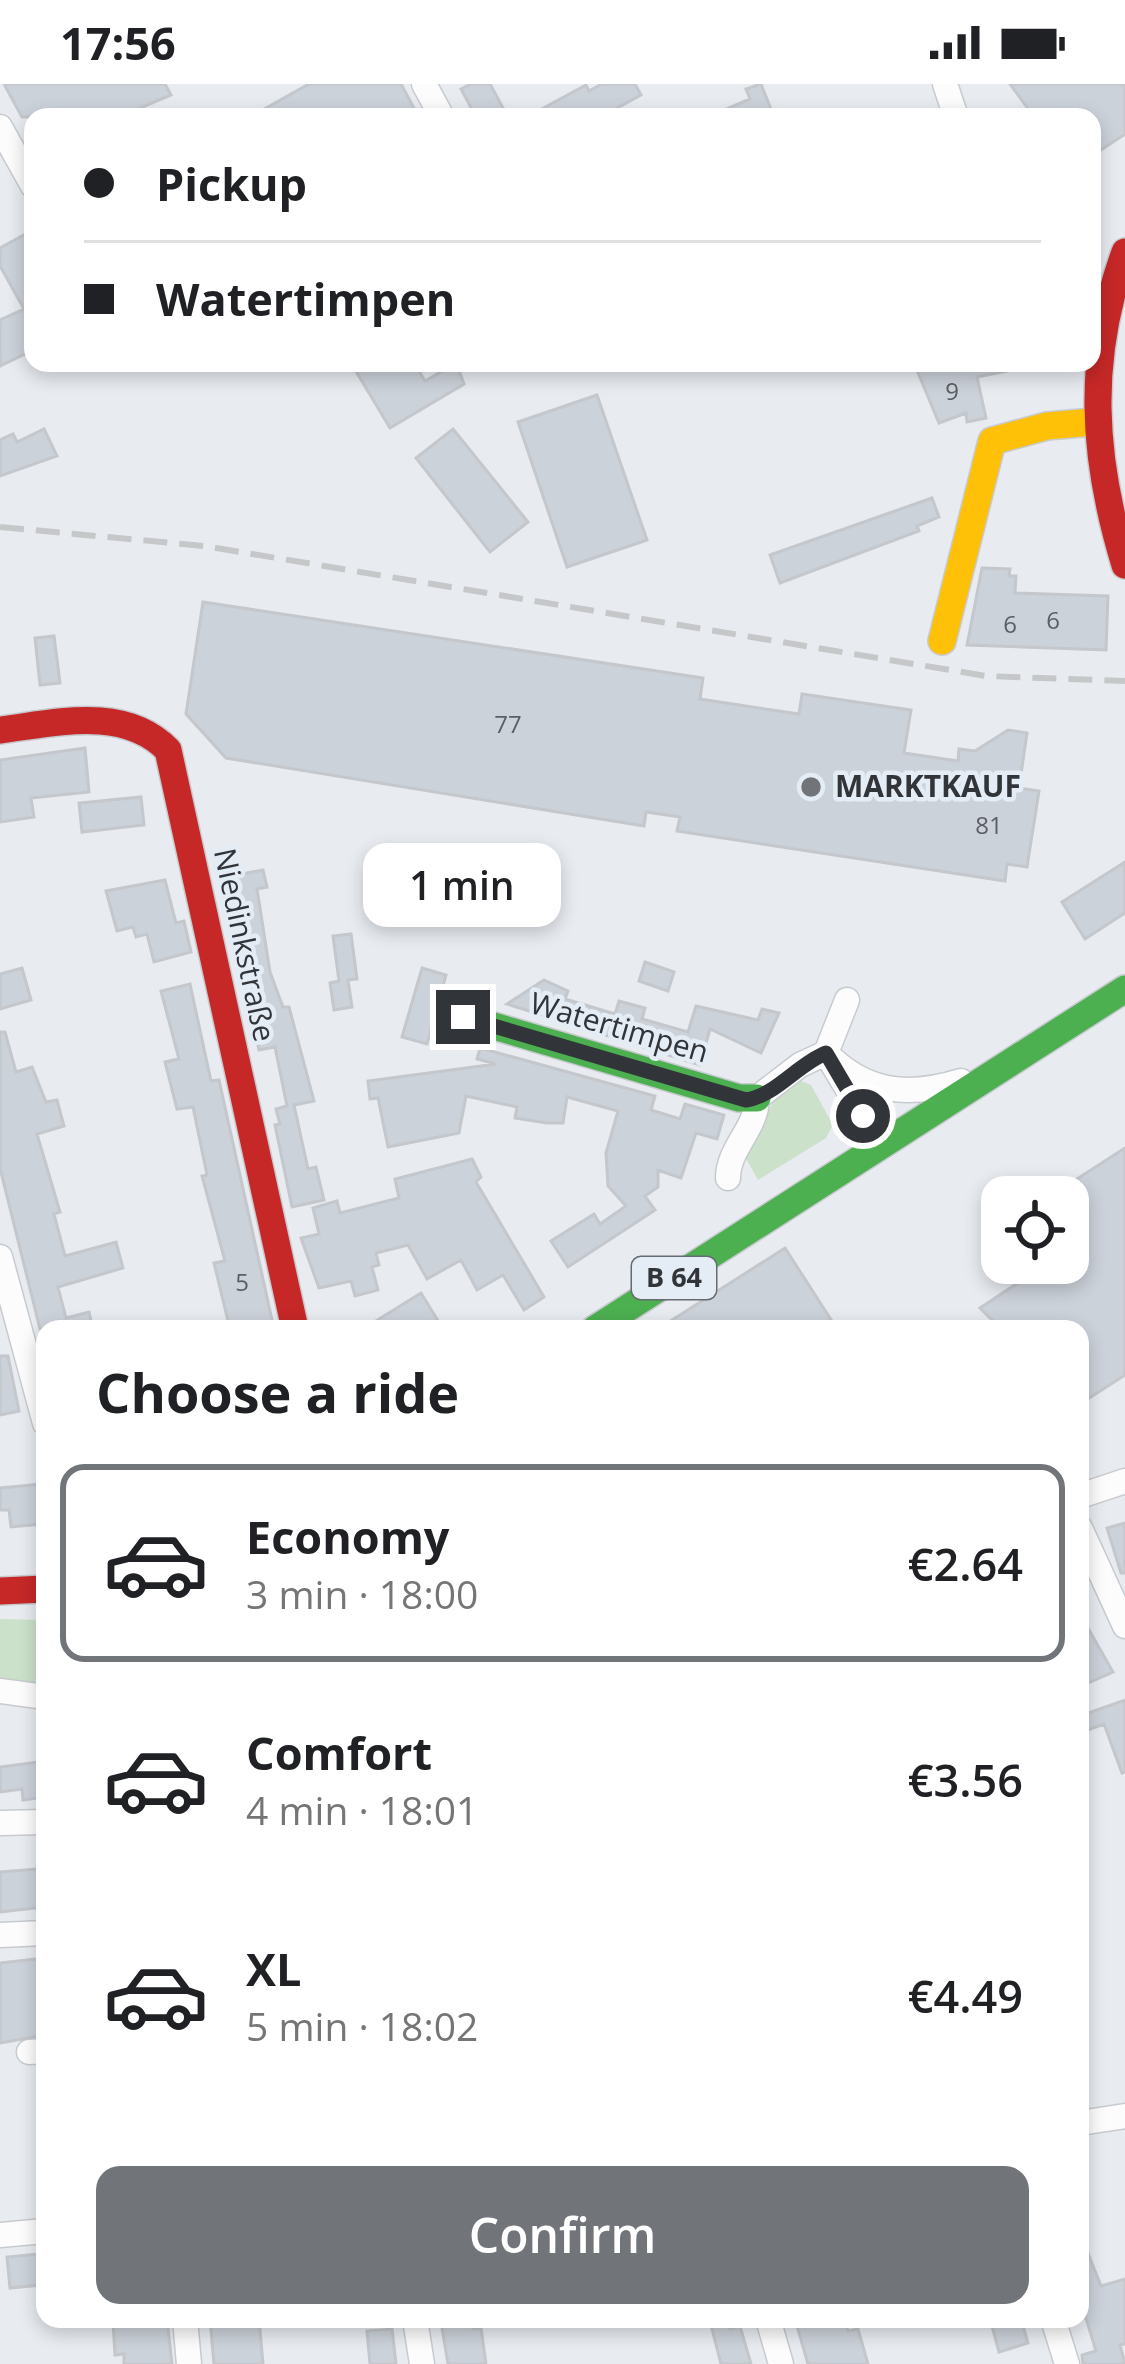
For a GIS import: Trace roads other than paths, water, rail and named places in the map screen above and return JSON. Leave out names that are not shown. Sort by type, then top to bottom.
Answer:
[{"type":"street","points":[[0,127],[24,170]]},
{"type":"street","points":[[1101,300],[1125,252]]},
{"type":"street","points":[[1095,372],[1094,422],[1104,496],[1125,565]]},
{"type":"street","points":[[942,641],[992,442],[1047,426],[1094,422]]},
{"type":"street","name":"Niedinkstraße","points":[[0,730],[126,724],[156,732],[168,750],[293,1320]]},
{"type":"street","name":"B 64","points":[[609,1320],[1125,989]]},
{"type":"street","points":[[728,1178],[757,1098],[800,1065],[826,1053],[847,1000]]},
{"type":"street","name":"Watertimpen","points":[[463,1017],[739,1098],[757,1098]]},
{"type":"street","points":[[826,1053],[860,1081],[903,1092],[966,1080],[1021,1056]]},
{"type":"street","points":[[826,1053],[881,1145]]},
{"type":"street","points":[[0,1256],[36,1390]]},
{"type":"street","points":[[1089,1493],[1125,1481]]},
{"type":"street","points":[[1089,1548],[1125,1626]]},
{"type":"street","points":[[0,1591],[36,1589]]},
{"type":"street","points":[[0,1691],[36,1696]]},
{"type":"street","points":[[0,1822],[36,1822]]},
{"type":"street","points":[[0,1935],[36,1933]]},
{"type":"street","points":[[1089,2122],[1125,2116]]},
{"type":"street","points":[[0,2235],[36,2232]]},
{"type":"street","points":[[185,2328],[189,2364]]},
{"type":"street","points":[[416,2328],[422,2364]]},
{"type":"street","points":[[771,2328],[782,2364]]},
{"type":"street","points":[[1056,2328],[1067,2364]]},
{"type":"railway","points":[[0,527],[204,546],[986,676],[1125,681]]},
{"type":"place","name":"MARKTKAUF","points":[[811,787]]}]
